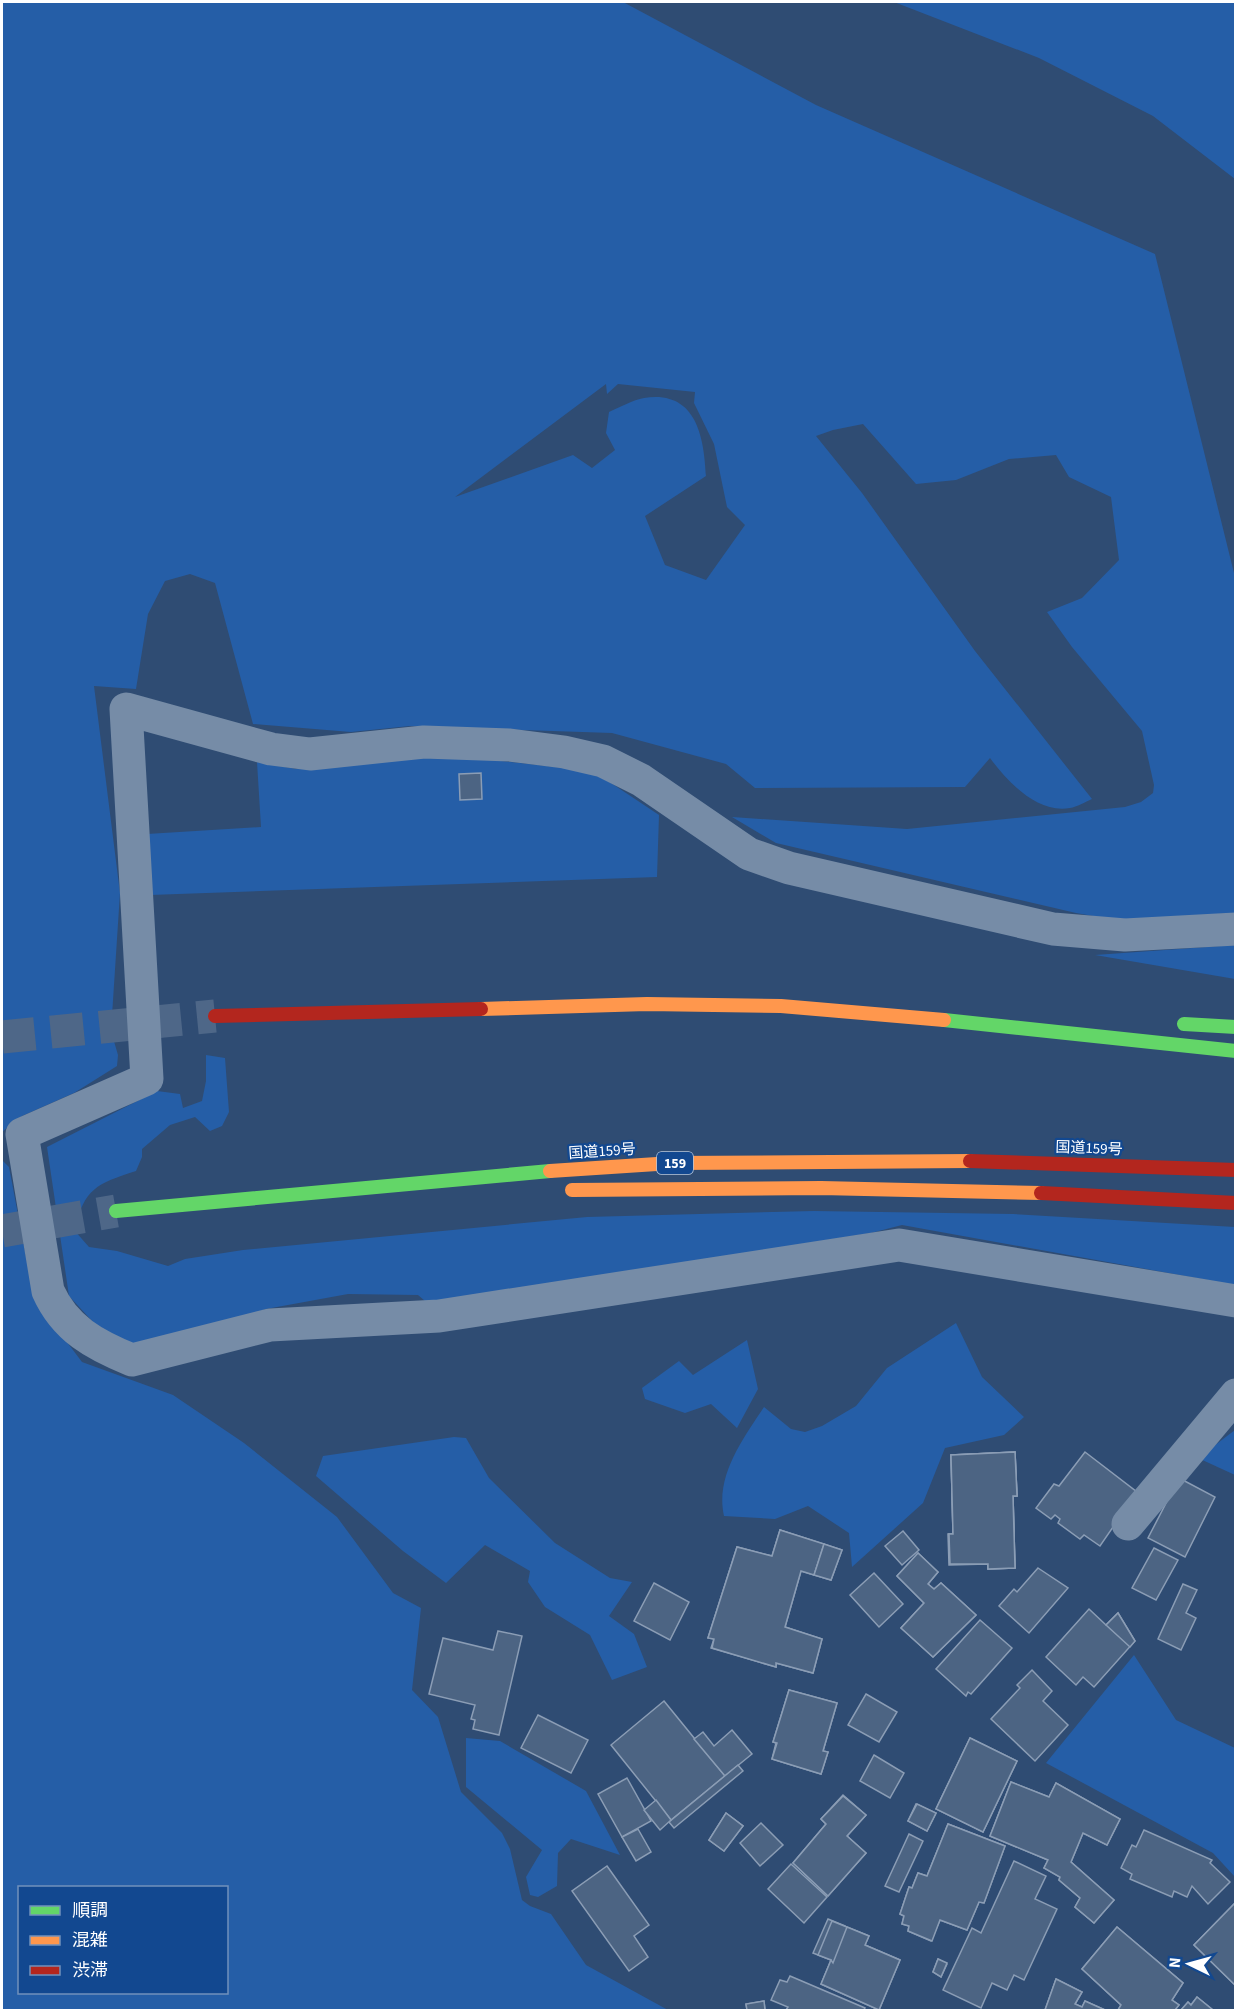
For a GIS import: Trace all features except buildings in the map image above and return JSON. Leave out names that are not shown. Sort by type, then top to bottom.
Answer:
[{"type":"highway","points":[[215,1016],[647,1004],[781,1006],[1060,1018]]},
{"type":"highway","points":[[781,1006],[1040,1028],[1236,1051]]},
{"type":"highway","points":[[1175,1024],[1236,1027]]},
{"type":"highway","name":"国道159号","points":[[116,1211],[517,1173],[672,1163],[986,1161],[1236,1170]]},
{"type":"highway","name":"159","points":[[559,1191],[976,1190],[1131,1195],[1236,1203]]},
{"type":"highway","name":"159","points":[[262,1196],[476,1192]]},
{"type":"street","points":[[1236,929],[1125,935],[1053,929],[789,868],[749,854],[641,780],[603,761],[564,752],[510,745],[424,742],[310,754],[271,749],[126,709],[147,1079],[22,1134],[48,1291],[57,1311],[70,1326],[113,1353],[132,1360],[270,1325],[439,1316],[899,1245],[1236,1301]]},
{"type":"street","points":[[1128,1524],[1236,1395]]},
{"type":"shaded area","points":[[2,2],[623,2],[816,105],[1155,254],[1235,577],[1235,913],[1116,920],[1076,913],[776,843],[732,817],[907,829],[1125,807],[1141,802],[1153,793],[1154,785],[1142,731],[1072,647],[1047,612],[1082,598],[1119,560],[1111,497],[1069,477],[1056,455],[1009,459],[956,480],[916,484],[863,424],[816,436],[862,493],[975,651],[1092,799],[1070,808],[1058,809],[1046,806],[1014,786],[990,758],[965,787],[755,788],[726,764],[612,733],[410,726],[351,732],[253,724],[215,583],[190,574],[165,581],[148,614],[136,689],[94,686],[120,893],[111,1031],[118,1055],[117,1066],[74,1093],[22,1116],[2,1132]],"holes":[[[606,384],[607,394],[618,384],[695,392],[694,403],[714,444],[727,507],[745,525],[706,580],[665,565],[645,516],[706,476],[703,446],[694,419],[675,401],[662,397],[644,398],[609,412],[606,433],[615,450],[592,468],[573,455],[455,497]]]},
{"type":"shaded area","points":[[894,2],[1235,2],[1235,179],[1153,116],[1039,58]]},
{"type":"shaded area","points":[[457,756],[583,770],[602,777],[659,815],[657,877],[150,895],[147,834],[261,827],[257,762],[296,769],[359,760]]},
{"type":"shaded area","points":[[1235,945],[1235,979],[1095,955]]},
{"type":"shaded area","points":[[206,1055],[225,1058],[229,1112],[222,1126],[210,1131],[195,1117],[170,1125],[142,1149],[142,1157],[136,1171],[102,1184],[94,1190],[83,1205],[74,1230],[89,1247],[117,1251],[168,1266],[185,1259],[243,1250],[587,1217],[814,1211],[1013,1214],[1235,1227],[1235,1285],[902,1225],[871,1233],[456,1300],[425,1301],[418,1295],[348,1294],[266,1309],[212,1327],[127,1347],[94,1323],[69,1296],[47,1147],[157,1091],[180,1094],[183,1108],[202,1101],[206,1081]]},
{"type":"shaded area","points":[[2,1160],[9,1167],[30,1278],[39,1305],[82,1362],[173,1395],[244,1443],[337,1517],[393,1593],[421,1608],[412,1690],[438,1717],[461,1792],[502,1833],[510,1849],[522,1900],[530,1906],[551,1914],[586,1965],[668,2010],[2,2010]]},
{"type":"shaded area","points":[[956,1323],[982,1377],[1024,1417],[1004,1435],[945,1448],[923,1503],[852,1567],[849,1533],[808,1506],[775,1519],[724,1516],[722,1501],[727,1472],[740,1445],[764,1407],[791,1429],[805,1432],[822,1426],[856,1406],[887,1368]]},
{"type":"shaded area","points":[[747,1340],[758,1389],[737,1428],[711,1404],[685,1413],[645,1399],[642,1388],[679,1361],[693,1375]]},
{"type":"shaded area","points":[[1235,1430],[1235,1475],[1198,1458]]},
{"type":"shaded area","points":[[454,1437],[466,1438],[489,1478],[555,1543],[610,1578],[632,1582],[609,1616],[634,1634],[647,1667],[612,1680],[590,1635],[545,1607],[528,1582],[530,1571],[485,1545],[446,1583],[403,1551],[316,1476],[323,1456]]},
{"type":"shaded area","points":[[1134,1655],[1176,1720],[1235,1748],[1235,1877],[1213,1853],[1046,1763]]},
{"type":"shaded area","points":[[466,1738],[500,1741],[586,1791],[620,1855],[571,1839],[558,1853],[557,1886],[538,1897],[530,1895],[526,1877],[542,1850],[466,1787]]},
{"type":"tunnel","points":[[2,1037],[215,1016]]},
{"type":"tunnel","points":[[2,1231],[116,1211]]},
{"type":"traffic: fast","points":[[944,1020],[1236,1051]]},
{"type":"traffic: fast","points":[[1184,1024],[1236,1027]]},
{"type":"traffic: fast","points":[[116,1211],[550,1171]]},
{"type":"traffic: slow","points":[[481,1009],[647,1004],[781,1006],[944,1020]]},
{"type":"traffic: slow","points":[[550,1171],[672,1163],[970,1161]]},
{"type":"traffic: slow","points":[[572,1190],[821,1188],[1041,1193]]},
{"type":"traffic: jam","points":[[215,1016],[481,1009]]},
{"type":"traffic: jam","points":[[970,1161],[1236,1170]]},
{"type":"traffic: jam","points":[[1041,1193],[1236,1203]]}]
